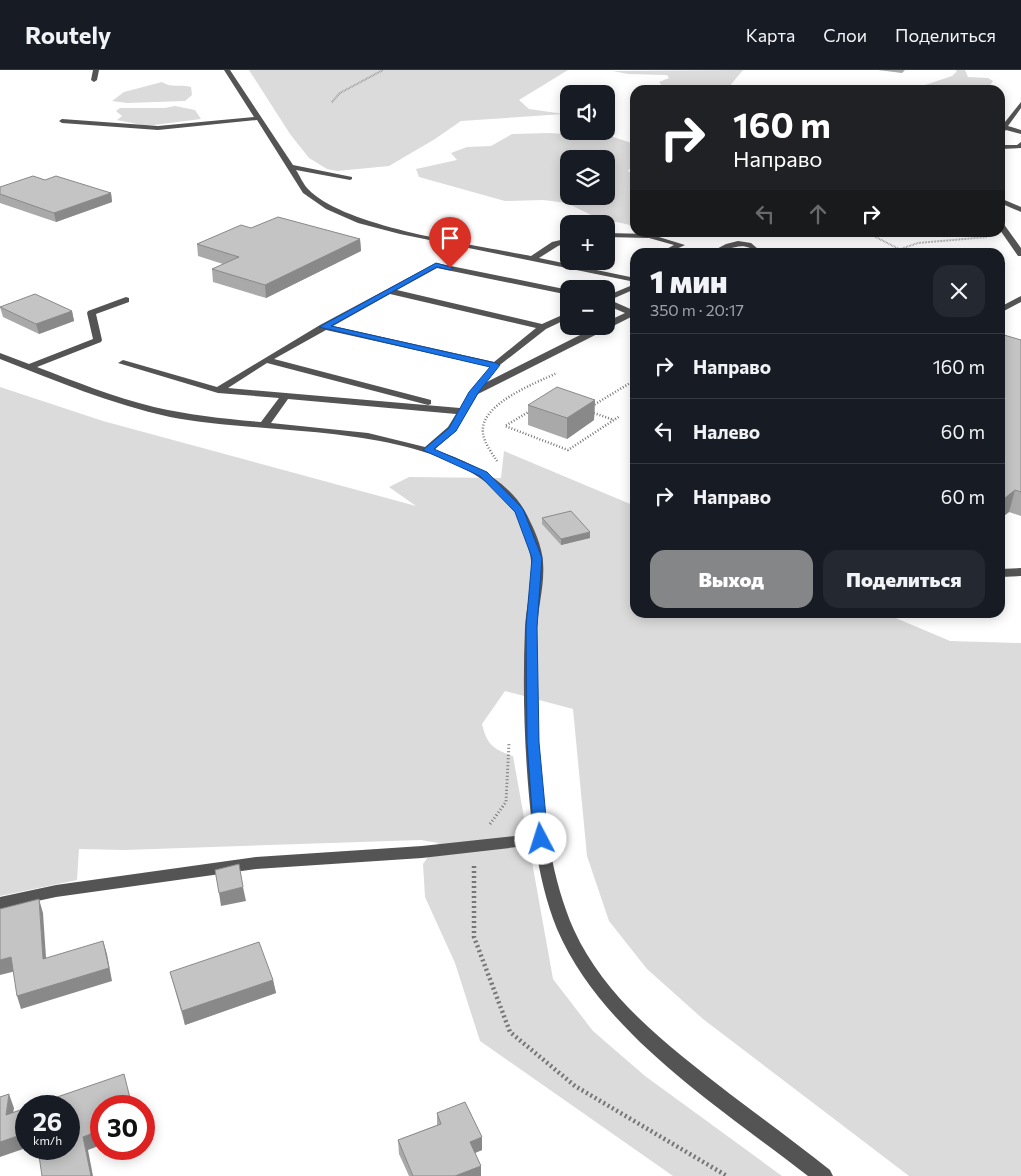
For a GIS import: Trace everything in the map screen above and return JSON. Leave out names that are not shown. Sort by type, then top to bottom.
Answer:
[{"type":"street","points":[[94,80],[96,70]]},
{"type":"street","points":[[227,70],[306,191],[330,207],[361,221],[400,232],[630,279]]},
{"type":"street","points":[[1005,126],[1021,104]]},
{"type":"street","points":[[62,121],[158,128],[259,118]]},
{"type":"street","points":[[1005,130],[1021,132]]},
{"type":"street","points":[[1005,147],[1019,147],[1021,144]]},
{"type":"street","points":[[290,168],[350,178]]},
{"type":"street","points":[[1005,202],[1021,210]]},
{"type":"street","points":[[1005,231],[1021,254]]},
{"type":"street","points":[[615,235],[630,236]]},
{"type":"street","points":[[653,237],[682,245],[675,248]]},
{"type":"street","points":[[531,260],[560,243]]},
{"type":"street","points":[[724,248],[740,243],[753,248]]},
{"type":"street","points":[[218,390],[266,360],[436,265],[560,291]]},
{"type":"street","points":[[615,296],[630,288]]},
{"type":"street","points":[[388,291],[543,327]]},
{"type":"street","points":[[29,367],[98,340],[91,313],[126,300]]},
{"type":"street","points":[[1005,308],[1020,300]]},
{"type":"street","points":[[615,304],[630,311]]},
{"type":"street","points":[[615,321],[630,313]]},
{"type":"street","points":[[428,450],[452,430],[461,411],[496,365],[543,327],[560,319]]},
{"type":"street","points":[[324,327],[496,365]]},
{"type":"street","points":[[474,392],[588,335]]},
{"type":"street","points":[[0,356],[122,402],[174,414],[402,442],[428,450],[483,474],[520,511],[537,558],[531,637],[533,742],[541,839],[546,867],[562,919],[579,956],[608,997],[639,1031],[684,1069],[823,1176]]},
{"type":"street","points":[[266,360],[461,411]]},
{"type":"street","points":[[123,363],[218,390],[461,411]]},
{"type":"street","points":[[264,425],[286,396]]},
{"type":"street","points":[[1005,573],[1021,572]]},
{"type":"street","points":[[0,904],[56,891],[256,863],[422,852],[541,839]]},
{"type":"path","points":[[332,102],[340,93],[384,70]]},
{"type":"path","points":[[875,237],[896,248]]},
{"type":"path","points":[[906,248],[918,244],[988,237]]},
{"type":"path","points":[[614,420],[586,410],[630,383]]},
{"type":"path","points":[[537,408],[505,426],[568,450],[620,416]]},
{"type":"shaded area","points":[[249,70],[568,70],[519,100],[529,109],[560,114],[461,121],[389,166],[337,171],[327,169],[309,158],[290,134]]},
{"type":"shaded area","points":[[743,70],[730,85],[662,85],[659,82],[669,78],[667,75],[628,74],[613,71]]},
{"type":"shaded area","points":[[955,70],[965,70],[968,77],[988,78],[993,81],[990,85],[925,85],[952,76],[957,71]]},
{"type":"shaded area","points":[[162,82],[169,85],[191,87],[192,95],[185,101],[127,103],[112,101],[124,92]]},
{"type":"shaded area","points":[[175,106],[195,110],[201,119],[146,126],[117,120],[122,116],[116,111],[120,108],[165,108]]},
{"type":"shaded area","points":[[512,134],[560,134],[560,140],[615,140],[615,138],[630,142],[630,168],[628,171],[630,172],[630,225],[615,222],[615,215],[591,215],[571,205],[615,205],[615,150],[560,150],[560,202],[543,200],[505,201],[419,177],[416,169],[457,160],[451,153],[467,147],[491,146]]},
{"type":"shaded area","points":[[0,387],[103,421],[416,506],[389,487],[409,477],[501,478],[504,451],[630,504],[630,618],[896,618],[950,641],[1021,643],[1021,1176],[909,1176],[703,1019],[647,969],[609,921],[587,856],[573,709],[505,691],[482,724],[489,742],[500,751],[513,756],[553,979],[593,1031],[645,1076],[782,1176],[673,1176],[480,1041],[455,963],[425,897],[423,864],[438,843],[421,840],[124,850],[79,849],[77,880],[0,896]]},
{"type":"building","points":[[33,176],[45,180],[56,176],[111,193],[54,213],[0,194],[0,187]]},
{"type":"building","points":[[278,217],[360,239],[265,285],[212,269],[239,257],[197,244],[241,225],[251,228]]},
{"type":"building","points":[[35,294],[72,311],[36,324],[0,307]]},
{"type":"building","points":[[1005,335],[1021,340],[1021,492],[1015,490],[1005,498]]},
{"type":"building","points":[[557,387],[595,400],[567,418],[528,405]]},
{"type":"building","points":[[571,511],[590,532],[561,539],[542,518]]},
{"type":"building","points":[[239,864],[243,887],[219,893],[215,870]]},
{"type":"building","points":[[39,899],[43,959],[103,941],[109,968],[17,996],[11,957],[0,960],[0,909]]},
{"type":"building","points":[[259,942],[273,980],[182,1011],[170,972]]},
{"type":"building","points":[[124,1074],[129,1095],[90,1095],[90,1134],[83,1137],[91,1176],[42,1176],[40,1160],[80,1160],[80,1095],[63,1095]]},
{"type":"building","points":[[9,1094],[6,1115],[15,1112],[15,1137],[0,1142],[0,1097]]},
{"type":"building","points":[[465,1102],[482,1137],[470,1142],[481,1166],[455,1176],[413,1176],[398,1140],[441,1124],[437,1113]]},
{"type":"route","points":[[450,268],[436,265],[324,327],[496,365],[461,411],[452,430],[428,450],[483,474],[520,511],[537,558],[531,627],[533,742],[541,839]]}]
